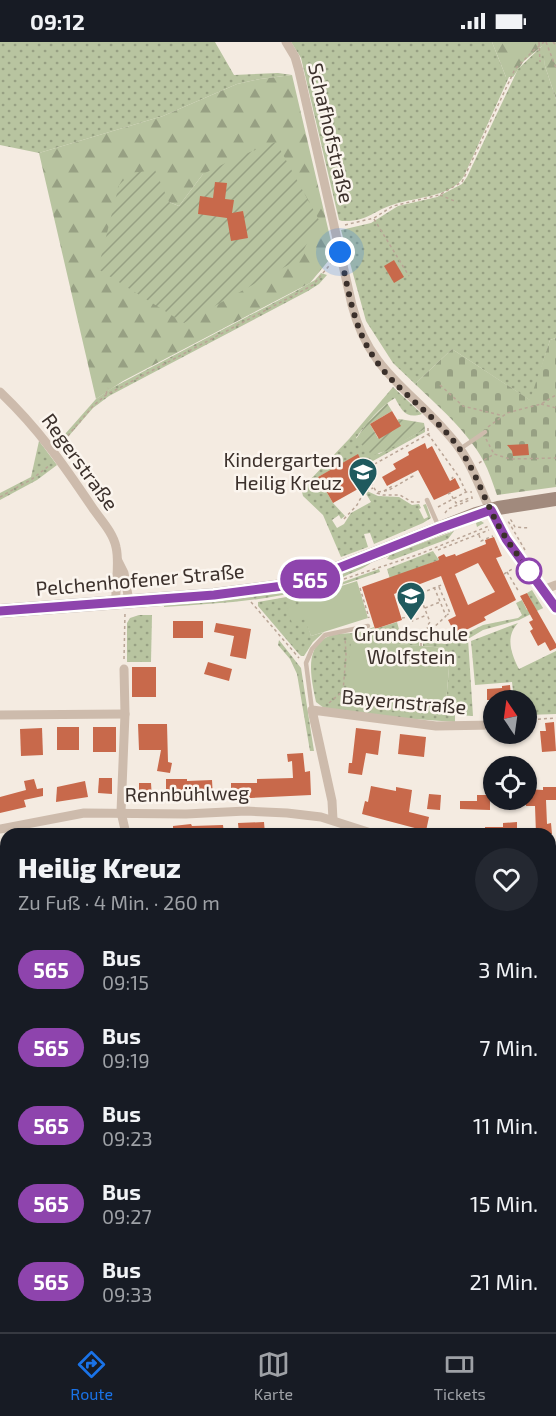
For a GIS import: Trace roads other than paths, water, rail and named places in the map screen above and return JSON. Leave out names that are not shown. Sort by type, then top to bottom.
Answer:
[{"type":"main road","name":"Pelchenhofener Straße","points":[[0,611],[123,605],[234,593],[297,582],[349,565],[441,522],[491,510],[556,499]]},
{"type":"street","name":"Schafhofstraße","points":[[286,42],[297,61],[351,305],[365,342],[387,374],[460,449],[480,484],[506,539],[556,608]]},
{"type":"street","name":"Regerstraße","points":[[0,392],[29,420],[56,453],[112,536],[118,561],[116,577],[123,605]]},
{"type":"street","points":[[543,590],[556,585]]},
{"type":"street","points":[[124,669],[125,714],[121,812],[125,828]]},
{"type":"street","points":[[312,710],[332,801],[333,820]]},
{"type":"street","name":"Bayernstraße","points":[[312,710],[436,726],[483,725]]},
{"type":"street","points":[[0,715],[125,714]]},
{"type":"street","name":"Rennbühlweg","points":[[5,828],[66,815],[121,812],[186,814],[268,811],[333,820],[356,828]]},
{"type":"lane","points":[[460,449],[485,432]]},
{"type":"lane","points":[[427,500],[441,522]]},
{"type":"lane","points":[[312,710],[306,663],[312,649],[322,637],[330,633],[347,631],[369,623]]},
{"type":"place","name":"Kindergarten Heilig Kreuz","points":[[363,498]]},
{"type":"place","name":"Grundschule Wolfstein","points":[[411,622]]}]
